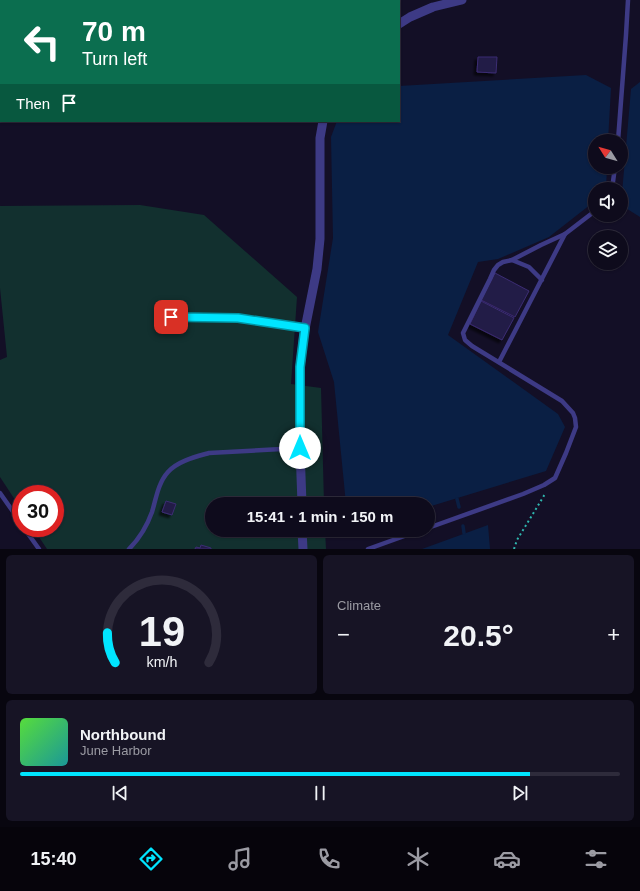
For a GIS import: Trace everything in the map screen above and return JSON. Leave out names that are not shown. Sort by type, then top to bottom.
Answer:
[{"type":"street","points":[[400,23],[410,16],[433,7],[462,0]]},
{"type":"street","points":[[302,497],[300,367],[305,328],[317,269],[320,239],[320,138],[323,122]]},
{"type":"street","points":[[302,537],[303,549]]},
{"type":"lane","points":[[619,134],[628,0]]},
{"type":"lane","points":[[435,525],[522,494],[554,478],[576,427],[573,413],[562,401],[467,342],[464,333],[494,270],[498,265],[512,260],[565,234],[588,216]]},
{"type":"lane","points":[[499,362],[565,234]]},
{"type":"lane","points":[[512,260],[529,267],[542,280]]},
{"type":"lane","points":[[171,317],[238,318],[305,328]]},
{"type":"lane","points":[[129,549],[144,530],[162,480],[175,466],[197,456],[209,453],[300,448]]},
{"type":"lane","points":[[0,493],[12,510]]},
{"type":"lane","points":[[30,537],[39,549]]},
{"type":"lane","points":[[368,549],[401,537]]},
{"type":"path","points":[[514,549],[517,540],[554,478]]},
{"type":"green space","points":[[140,205],[204,215],[297,297],[291,384],[321,388],[324,497],[205,497],[205,537],[325,537],[326,549],[47,549],[39,537],[64,537],[64,485],[12,485],[12,495],[0,477],[0,360],[7,357],[0,288],[0,206]]},
{"type":"water","points":[[586,75],[611,88],[608,134],[588,134],[588,174],[607,174],[606,182],[588,182],[588,206],[549,237],[498,259],[478,262],[448,335],[558,414],[565,427],[546,471],[435,505],[435,497],[345,497],[334,382],[318,332],[333,238],[331,137],[337,122],[400,122],[400,86]]},
{"type":"water","points":[[640,82],[640,217],[628,209],[628,182],[623,182],[624,174],[628,174],[627,134],[631,89]]},
{"type":"water","points":[[488,525],[490,549],[422,549]]},
{"type":"building","points":[[478,57],[497,57],[496,73],[477,72]]},
{"type":"building","points":[[495,273],[529,291],[515,317],[481,300]]},
{"type":"building","points":[[481,301],[514,318],[502,340],[470,324]]},
{"type":"building","points":[[166,501],[176,504],[172,515],[162,512]]},
{"type":"building","points":[[201,545],[211,549],[195,549],[196,547],[200,548]]},
{"type":"waterway","points":[[457,499],[459,507]]},
{"type":"waterway","points":[[463,526],[464,533]]},
{"type":"route","points":[[171,317],[238,318],[305,328],[300,367],[300,448]]}]
